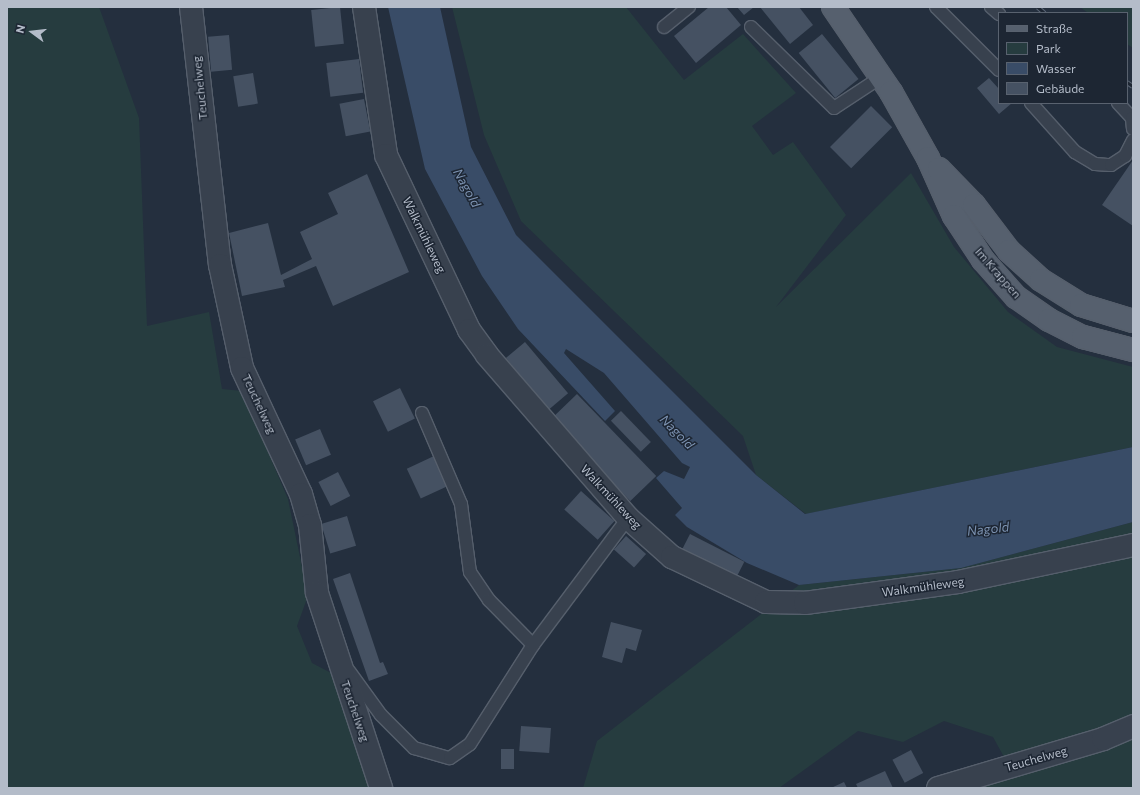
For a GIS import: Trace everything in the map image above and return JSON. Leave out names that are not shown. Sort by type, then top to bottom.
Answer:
[{"type":"main road","name":"Im Krappen","points":[[833,7],[881,77],[928,158],[954,216],[983,260],[1016,297],[1049,320],[1083,337],[1133,350]]},
{"type":"main road","name":"Im Krappen","points":[[928,158],[974,205],[1009,251],[1041,280],[1081,305],[1133,321]]},
{"type":"street","name":"Teuchelweg","points":[[191,7],[220,265],[242,368],[301,494],[310,525],[317,592],[381,788]]},
{"type":"street","name":"Walkmühleweg","points":[[364,7],[386,155],[469,330],[487,355],[628,518],[672,557],[766,602],[805,603],[958,582],[1133,545]]},
{"type":"street","name":"Teuchelweg","points":[[938,788],[1103,739],[1133,726]]},
{"type":"lane","points":[[664,27],[690,7]]},
{"type":"lane","points":[[936,7],[998,69]]},
{"type":"lane","points":[[751,27],[834,108],[881,77]]},
{"type":"lane","points":[[1032,104],[1075,152],[1095,164],[1111,165],[1125,156],[1133,140]]},
{"type":"lane","points":[[1119,104],[1132,118],[1133,129]]},
{"type":"lane","points":[[422,413],[461,504],[470,572],[489,600],[533,645]]},
{"type":"lane","points":[[336,654],[381,715],[414,748],[450,758],[470,744],[533,645],[628,518]]},
{"type":"green space","points":[[7,7],[99,7],[139,118],[147,326],[209,312],[222,389],[242,391],[288,499],[308,596],[297,626],[312,663],[356,686],[392,788],[7,788]]},
{"type":"green space","points":[[452,7],[626,7],[684,80],[743,34],[796,93],[752,126],[773,155],[793,142],[846,215],[776,307],[911,173],[954,247],[1008,312],[1057,347],[1133,367],[1133,447],[806,514],[756,475],[743,436],[521,221],[484,135]]},
{"type":"green space","points":[[1080,7],[1133,7],[1133,48],[1128,45],[1128,12],[1087,12]]},
{"type":"green space","points":[[1133,522],[1133,788],[978,788],[1071,761],[1066,743],[1004,757],[993,737],[944,721],[903,742],[858,731],[779,788],[583,788],[597,741],[799,585],[961,568]]},
{"type":"water","name":"Nagold","points":[[388,7],[440,7],[471,147],[516,235],[756,475],[805,514],[1133,447],[1133,522],[961,568],[799,585],[747,563],[687,527],[675,515],[682,508],[656,478],[664,471],[684,479],[690,467],[682,463],[604,373],[566,349],[564,353],[615,411],[605,421],[518,329],[482,276],[425,169]]},
{"type":"building","points":[[340,7],[344,44],[315,47],[311,10]]},
{"type":"building","points":[[709,7],[726,7],[741,25],[696,63],[674,36]]},
{"type":"building","points":[[737,7],[754,7],[744,15]]},
{"type":"building","points":[[760,7],[799,7],[813,25],[790,44]]},
{"type":"building","points":[[822,34],[859,79],[835,98],[799,53]]},
{"type":"building","points":[[229,35],[232,70],[211,72],[208,37]]},
{"type":"building","points":[[359,59],[363,93],[330,97],[326,63]]},
{"type":"building","points":[[253,73],[258,104],[238,107],[233,76]]},
{"type":"building","points":[[989,78],[998,88],[998,104],[1011,104],[999,114],[977,88]]},
{"type":"building","points":[[364,99],[370,131],[346,136],[339,104]]},
{"type":"building","points":[[871,106],[892,127],[851,168],[830,147]]},
{"type":"building","points":[[1133,160],[1133,226],[1102,205]]},
{"type":"building","points":[[367,174],[409,272],[333,306],[316,266],[283,280],[285,287],[242,296],[229,233],[268,223],[281,275],[312,259],[300,232],[338,214],[328,193]]},
{"type":"building","points":[[525,342],[568,393],[549,409],[506,358]]},
{"type":"building","points":[[400,388],[415,419],[388,432],[373,401]]},
{"type":"building","points":[[577,394],[656,476],[630,501],[551,419]]},
{"type":"building","points":[[621,411],[651,442],[641,452],[611,421]]},
{"type":"building","points":[[320,429],[331,455],[306,465],[295,440]]},
{"type":"building","points":[[434,456],[448,486],[421,499],[407,469]]},
{"type":"building","points":[[338,472],[350,496],[331,506],[318,482]]},
{"type":"building","points":[[581,491],[614,521],[598,540],[564,510]]},
{"type":"building","points":[[347,516],[356,546],[330,554],[321,524]]},
{"type":"building","points":[[690,534],[744,562],[736,578],[682,550]]},
{"type":"building","points":[[626,536],[646,554],[634,567],[614,549]]},
{"type":"building","points":[[350,573],[380,663],[383,662],[388,674],[369,681],[333,579]]},
{"type":"building","points":[[611,622],[642,630],[636,651],[626,648],[622,663],[602,657]]},
{"type":"building","points":[[521,726],[551,728],[549,753],[519,751]]},
{"type":"building","points":[[501,749],[514,749],[514,769],[501,769]]},
{"type":"building","points":[[911,750],[923,773],[905,783],[892,760]]},
{"type":"building","points":[[885,771],[893,788],[858,788],[856,784]]},
{"type":"building","points":[[844,782],[847,788],[831,788]]},
{"type":"railway","points":[[1038,7],[1044,12]]},
{"type":"railway","points":[[1128,83],[1133,86]]}]
